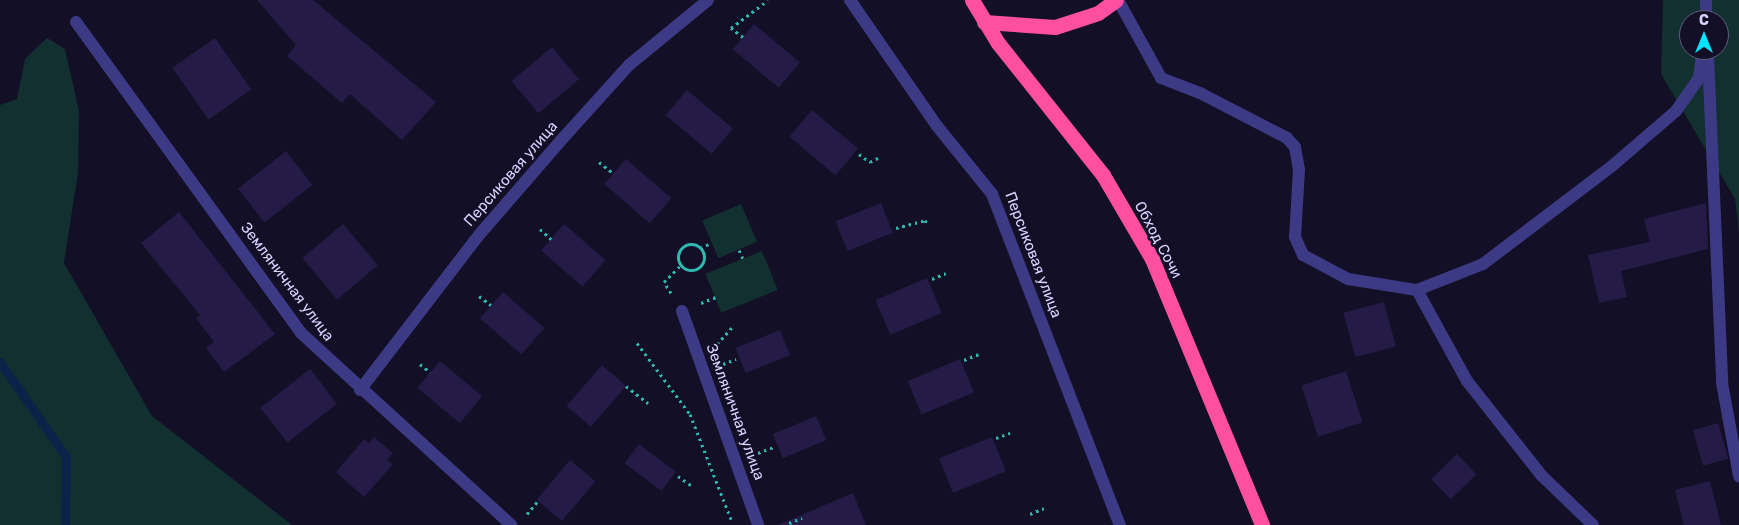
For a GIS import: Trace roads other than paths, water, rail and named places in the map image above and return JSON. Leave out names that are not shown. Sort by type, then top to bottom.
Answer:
[{"type":"highway","name":"Обход Сочи","points":[[972,0],[984,22],[1103,175],[1152,258],[1262,525]]},
{"type":"highway","points":[[984,22],[1055,27],[1098,12],[1117,0]]},
{"type":"street","name":"Персиковая улица","points":[[360,390],[478,235],[557,144],[629,65],[708,0]]},
{"type":"street","name":"Персиковая улица","points":[[850,0],[937,126],[992,194],[1120,525]]},
{"type":"street","points":[[1117,0],[1161,78],[1209,97],[1287,138],[1295,147],[1299,170],[1295,237],[1304,255],[1342,278],[1417,290],[1483,264],[1612,166],[1676,111],[1699,78],[1701,60]]},
{"type":"street","name":"Земляничная улица","points":[[76,22],[301,333],[360,390],[511,525]]},
{"type":"street","points":[[1708,60],[1722,384],[1739,476]]},
{"type":"street","points":[[1417,290],[1467,381],[1542,476],[1593,525]]},
{"type":"street","name":"Земляничная улица","points":[[682,310],[758,525]]},
{"type":"waterway","points":[[0,362],[66,457],[65,525]]}]
